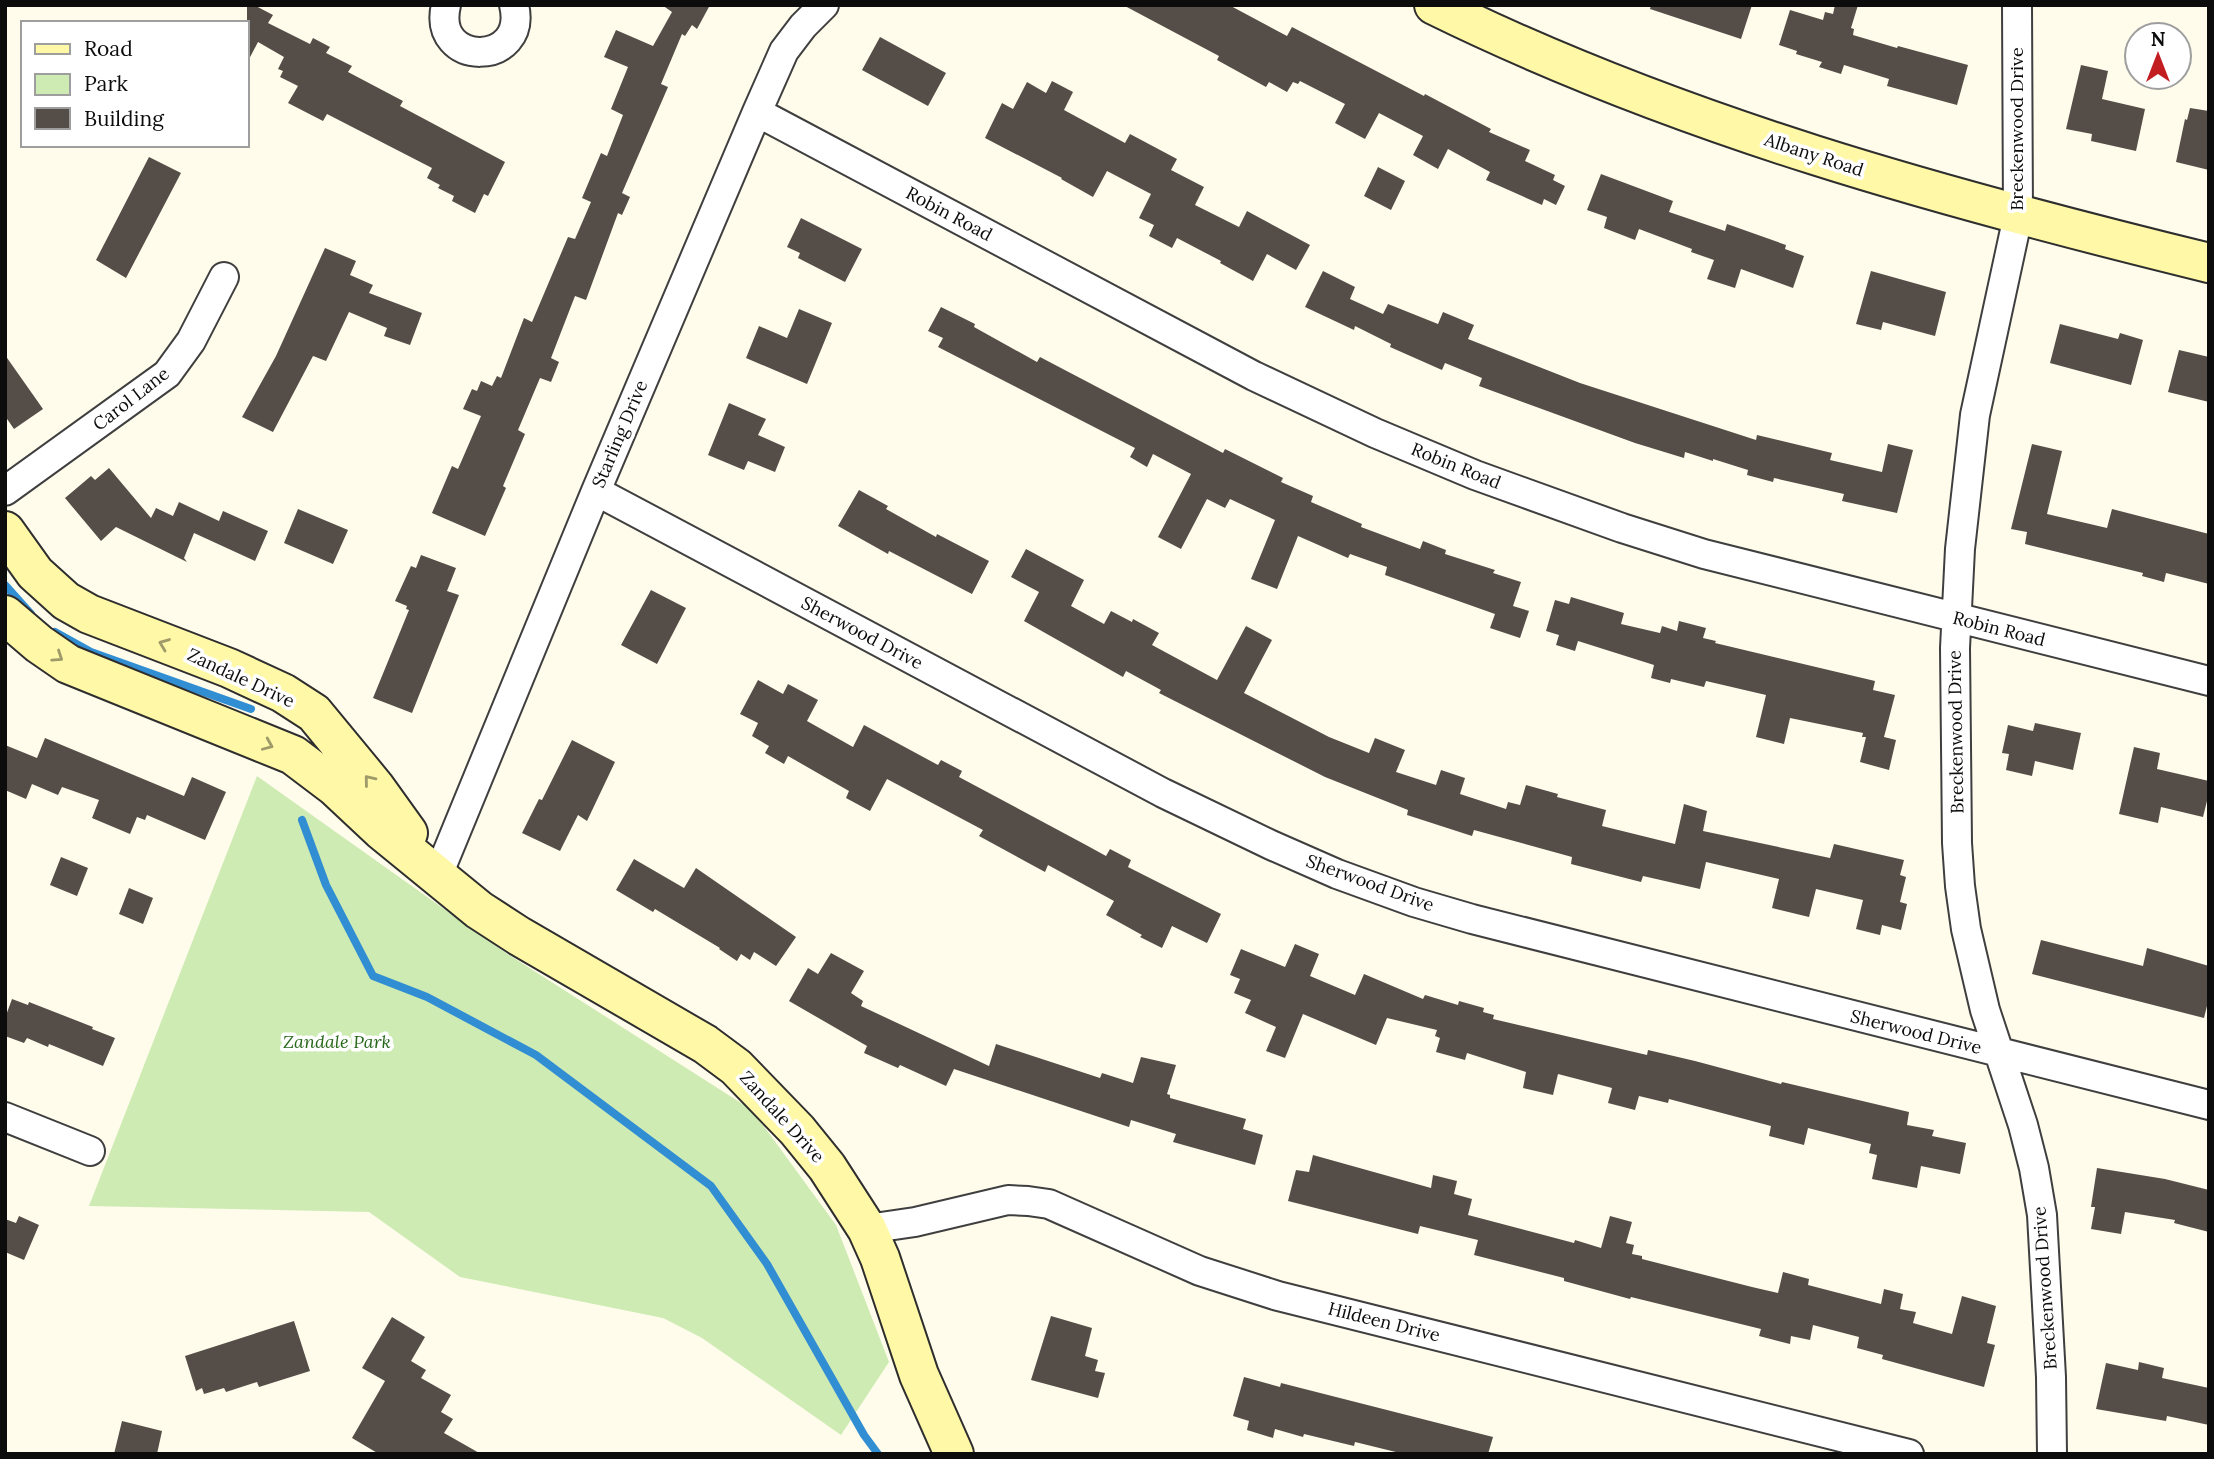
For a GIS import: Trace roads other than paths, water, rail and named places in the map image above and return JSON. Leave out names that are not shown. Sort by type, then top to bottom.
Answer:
[{"type":"street","points":[[446,5],[444,26],[450,36],[457,45],[478,53],[490,52],[510,37],[517,15],[514,5]]},
{"type":"street","name":"Starling Drive","points":[[438,875],[596,491],[757,112],[785,51],[803,26],[824,5]]},
{"type":"street","name":"Albany Road","points":[[1434,5],[1577,70],[1693,116],[1825,160],[2018,216],[2209,263]]},
{"type":"street","name":"Breckenwood Drive","points":[[2017,5],[2018,216],[1975,415],[1959,549],[1954,705],[1960,886],[1966,929],[1985,1010],[2023,1125],[2042,1215],[2051,1377],[2052,1454]]},
{"type":"street","name":"Robin Road","points":[[757,112],[1254,376],[1375,433],[1475,475],[1622,528],[1704,554],[2209,681]]},
{"type":"street","name":"Carol Lane","points":[[5,491],[167,374],[191,341],[224,277]]},
{"type":"street","name":"Sherwood Drive","points":[[596,491],[1163,793],[1337,874],[1472,919],[2209,1105]]},
{"type":"street","name":"Zandale Drive","points":[[5,531],[35,573],[66,601],[89,614],[229,668],[283,693],[314,713],[375,787],[438,875]]},
{"type":"street","name":"Zandale Drive","points":[[5,615],[68,664],[293,755],[334,786],[381,830],[479,910],[705,1044],[736,1067],[764,1093],[812,1148],[867,1229],[880,1258],[919,1375],[954,1454]]},
{"type":"street","points":[[5,1117],[90,1151]]},
{"type":"street","name":"Hildeen Drive","points":[[867,1229],[915,1222],[1008,1200],[1049,1205],[1200,1271],[1279,1296],[1909,1454]]},
{"type":"waterway","points":[[5,585],[31,614]]},
{"type":"waterway","points":[[55,632],[91,652],[251,709]]},
{"type":"waterway","points":[[302,820],[326,885],[373,976],[427,997],[536,1055],[711,1186],[767,1264],[864,1435],[878,1454]]},
{"type":"park label","name":"Zandale Park","points":[[337,1042]]}]
